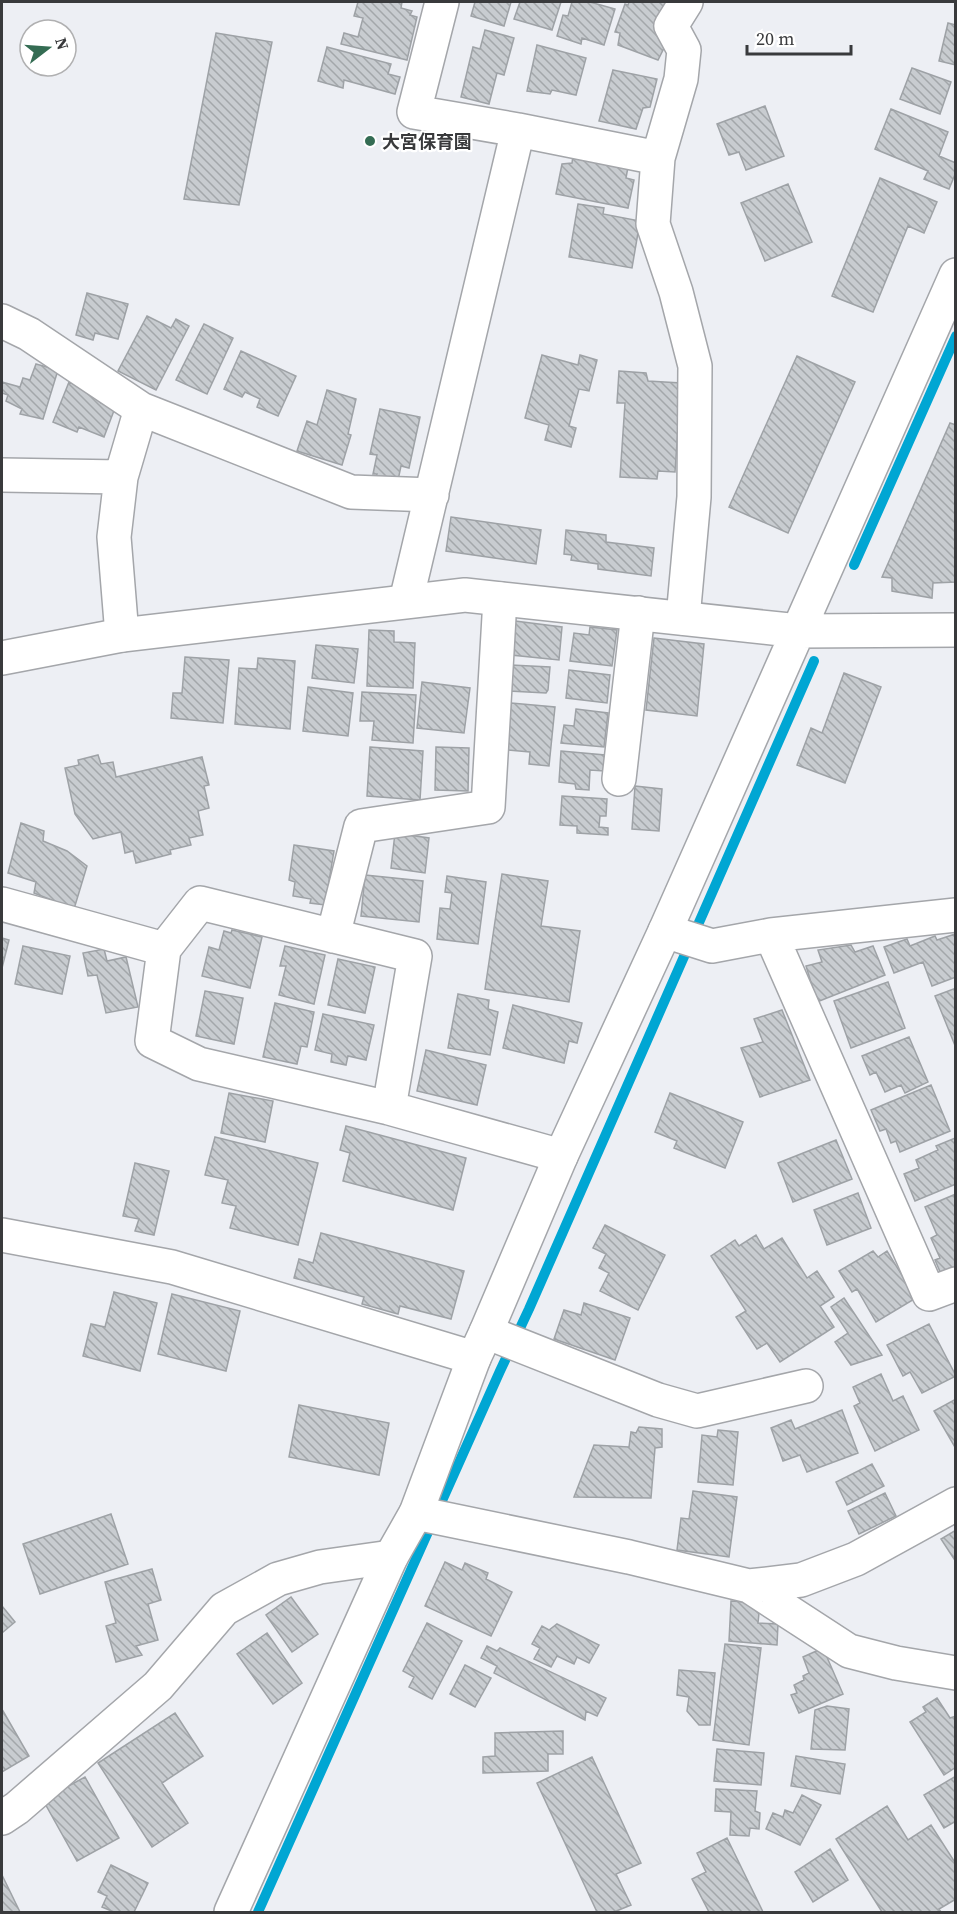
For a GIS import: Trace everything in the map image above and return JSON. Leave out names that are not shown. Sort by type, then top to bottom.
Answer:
[{"type":"street","points":[[442,2],[414,112],[658,158]]},
{"type":"street","points":[[683,618],[694,497],[695,366],[676,292],[653,224],[658,158],[681,79],[684,50],[671,27],[686,2]]},
{"type":"street","points":[[406,601],[518,130]]},
{"type":"street","points":[[231,1912],[391,1557],[417,1513],[561,1156],[670,932],[799,631],[956,275]]},
{"type":"street","points":[[2,321],[29,334],[141,409],[351,492],[432,495]]},
{"type":"street","points":[[122,635],[114,537],[121,477],[141,409]]},
{"type":"street","points":[[2,475],[121,477]]},
{"type":"street","points":[[2,658],[122,635],[465,595],[799,631],[956,630]]},
{"type":"street","points":[[333,936],[361,826],[488,807],[500,599]]},
{"type":"street","points":[[619,779],[638,613]]},
{"type":"street","points":[[389,1108],[415,956],[200,903],[165,949],[152,1041],[200,1064],[389,1108],[561,1156]]},
{"type":"street","points":[[2,904],[165,949]]},
{"type":"street","points":[[670,932],[712,946],[771,935],[956,915]]},
{"type":"street","points":[[771,935],[929,1294],[956,1284]]},
{"type":"street","points":[[2,1235],[171,1266],[486,1342],[529,1350],[658,1400],[697,1411],[806,1386]]},
{"type":"street","points":[[748,1586],[801,1580],[845,1563],[956,1504]]},
{"type":"street","points":[[417,1513],[629,1557],[748,1586],[849,1651],[896,1663],[956,1673]]},
{"type":"street","points":[[2,1818],[17,1808],[158,1686],[224,1609],[289,1576],[320,1567],[391,1557]]},
{"type":"building","points":[[358,2],[402,2],[401,8],[412,11],[410,15],[417,17],[407,60],[341,44],[344,33],[358,37],[363,18],[354,16]]},
{"type":"building","points":[[475,2],[511,2],[504,26],[471,16]]},
{"type":"building","points":[[520,2],[561,2],[552,30],[514,19]]},
{"type":"building","points":[[572,2],[590,2],[615,9],[604,45],[582,38],[581,44],[557,36],[563,15],[568,16]]},
{"type":"building","points":[[629,2],[672,2],[658,37],[667,42],[658,60],[618,45],[620,33],[615,32],[625,4],[628,5]]},
{"type":"building","points":[[948,23],[956,25],[956,65],[939,61]]},
{"type":"building","points":[[485,30],[514,38],[504,75],[497,73],[489,104],[461,97],[473,47],[480,49]]},
{"type":"building","points":[[216,33],[272,42],[239,205],[184,199]]},
{"type":"building","points":[[537,45],[586,58],[576,95],[552,90],[550,94],[527,91]]},
{"type":"building","points":[[327,47],[391,64],[388,74],[400,77],[395,94],[344,80],[343,88],[318,81]]},
{"type":"building","points":[[912,68],[951,82],[940,114],[900,99]]},
{"type":"building","points":[[613,70],[657,79],[650,107],[643,108],[636,129],[599,121]]},
{"type":"building","points":[[765,106],[784,156],[746,170],[739,152],[729,155],[717,124]]},
{"type":"building","points":[[891,109],[948,132],[939,156],[956,163],[956,172],[949,189],[924,179],[928,171],[875,149]]},
{"type":"building","points":[[573,156],[628,167],[626,178],[634,180],[628,208],[556,194],[562,164],[572,163]]},
{"type":"building","points":[[880,178],[937,202],[924,233],[908,226],[873,312],[832,296]]},
{"type":"building","points":[[788,184],[812,242],[765,261],[741,203]]},
{"type":"building","points":[[578,204],[604,208],[603,214],[640,221],[632,268],[569,257]]},
{"type":"building","points":[[87,293],[128,304],[118,339],[95,333],[93,340],[76,335]]},
{"type":"building","points":[[147,316],[171,328],[176,319],[189,326],[156,390],[118,371]]},
{"type":"building","points":[[204,324],[233,338],[207,394],[176,380]]},
{"type":"building","points":[[241,351],[296,376],[278,416],[257,407],[260,399],[245,392],[242,397],[224,389]]},
{"type":"building","points":[[542,355],[578,365],[580,355],[597,360],[589,391],[579,389],[569,426],[576,428],[571,447],[545,440],[549,425],[525,418]]},
{"type":"building","points":[[797,356],[855,382],[788,533],[729,507]]},
{"type":"building","points":[[36,364],[58,370],[43,419],[20,414],[22,409],[6,401],[8,395],[2,393],[2,382],[20,387],[23,378],[30,380]]},
{"type":"building","points":[[619,371],[646,373],[648,381],[681,383],[675,472],[658,471],[657,479],[620,477],[625,403],[617,403]]},
{"type":"building","points":[[69,382],[103,396],[101,403],[115,408],[104,437],[79,427],[77,432],[53,422]]},
{"type":"building","points":[[327,390],[356,399],[348,434],[351,435],[342,465],[297,451],[307,421],[317,425]]},
{"type":"building","points":[[380,409],[420,417],[409,468],[401,466],[397,485],[375,481],[377,474],[373,474],[377,455],[370,454]]},
{"type":"building","points":[[950,423],[956,425],[956,582],[933,583],[932,598],[892,591],[892,578],[882,577]]},
{"type":"building","points":[[451,517],[541,530],[536,564],[446,551]]},
{"type":"building","points":[[566,530],[606,535],[606,542],[654,548],[651,576],[598,569],[598,564],[571,560],[572,555],[564,554]]},
{"type":"building","points":[[515,621],[562,627],[559,660],[511,655]]},
{"type":"building","points":[[590,627],[617,630],[612,666],[570,661],[574,633],[589,635]]},
{"type":"building","points":[[369,630],[394,631],[394,642],[415,643],[413,688],[367,686]]},
{"type":"building","points":[[654,638],[704,644],[697,716],[646,710]]},
{"type":"building","points":[[316,645],[358,649],[354,683],[312,678]]},
{"type":"building","points":[[185,657],[229,660],[223,723],[171,718],[173,693],[182,693]]},
{"type":"building","points":[[258,658],[295,661],[290,729],[235,724],[239,668],[257,669]]},
{"type":"building","points":[[511,665],[550,667],[546,693],[509,691]]},
{"type":"building","points":[[569,670],[610,675],[607,703],[566,698]]},
{"type":"building","points":[[844,673],[881,687],[845,783],[797,765],[811,728],[822,733]]},
{"type":"building","points":[[422,682],[470,688],[464,733],[417,728]]},
{"type":"building","points":[[308,687],[353,693],[348,736],[303,731]]},
{"type":"building","points":[[362,692],[416,695],[413,743],[372,740],[374,721],[360,721]]},
{"type":"building","points":[[511,703],[555,707],[549,766],[529,764],[530,752],[507,750]]},
{"type":"building","points":[[576,709],[608,713],[604,747],[561,743],[564,725],[574,726]]},
{"type":"building","points":[[370,747],[423,751],[420,800],[367,796]]},
{"type":"building","points":[[436,747],[469,748],[468,791],[435,790]]},
{"type":"building","points":[[561,751],[605,755],[604,771],[590,770],[589,790],[576,789],[575,784],[559,782]]},
{"type":"building","points":[[98,755],[101,764],[113,762],[116,777],[202,757],[209,785],[204,786],[209,808],[198,811],[203,835],[189,838],[191,845],[170,850],[171,854],[136,863],[133,851],[125,853],[121,832],[93,839],[75,814],[65,768],[79,765],[78,760]]},
{"type":"building","points":[[635,786],[662,789],[659,831],[632,829]]},
{"type":"building","points":[[562,796],[607,799],[606,816],[600,816],[599,827],[608,828],[608,835],[577,833],[577,826],[560,825]]},
{"type":"building","points":[[21,823],[44,831],[43,841],[67,851],[87,866],[74,909],[34,893],[36,882],[8,873]]},
{"type":"building","points":[[395,833],[429,838],[425,873],[391,868]]},
{"type":"building","points":[[294,845],[334,851],[325,905],[310,903],[311,899],[293,896],[295,882],[289,880]]},
{"type":"building","points":[[502,874],[548,881],[541,926],[580,931],[569,1002],[485,989]]},
{"type":"building","points":[[365,875],[423,881],[419,922],[361,916]]},
{"type":"building","points":[[447,876],[486,882],[478,944],[437,939],[440,908],[450,909],[452,893],[445,892]]},
{"type":"building","points":[[232,930],[262,937],[250,988],[202,976],[209,947],[219,950],[224,931],[231,933]]},
{"type":"building","points":[[955,934],[956,977],[932,986],[923,962],[894,973],[884,947],[907,939],[910,946],[935,936],[937,940]]},
{"type":"building","points":[[2,938],[9,940],[2,968]]},
{"type":"building","points":[[851,945],[855,952],[873,946],[885,975],[817,1002],[806,966],[822,962],[818,950]]},
{"type":"building","points":[[23,946],[70,956],[62,994],[15,984]]},
{"type":"building","points":[[285,946],[325,955],[314,1004],[279,995],[286,966],[280,966]]},
{"type":"building","points":[[104,949],[107,961],[126,957],[138,1007],[106,1013],[97,975],[88,976],[83,953]]},
{"type":"building","points":[[338,959],[375,967],[365,1013],[328,1005]]},
{"type":"building","points":[[888,982],[905,1028],[851,1048],[834,1001]]},
{"type":"building","points":[[956,988],[956,1048],[935,996]]},
{"type":"building","points":[[205,991],[243,998],[234,1044],[196,1036]]},
{"type":"building","points":[[458,994],[489,1000],[488,1009],[498,1012],[490,1055],[448,1048]]},
{"type":"building","points":[[275,1003],[314,1012],[307,1047],[301,1046],[297,1064],[263,1057]]},
{"type":"building","points":[[513,1005],[582,1023],[577,1043],[569,1041],[564,1063],[503,1048]]},
{"type":"building","points":[[782,1010],[810,1080],[760,1097],[741,1048],[763,1042],[754,1019]]},
{"type":"building","points":[[323,1014],[374,1025],[366,1060],[348,1056],[346,1065],[331,1062],[332,1054],[315,1050]]},
{"type":"building","points":[[909,1037],[928,1082],[905,1093],[901,1085],[885,1092],[876,1072],[870,1075],[862,1056]]},
{"type":"building","points":[[426,1050],[486,1065],[477,1105],[417,1091]]},
{"type":"building","points":[[931,1085],[950,1131],[900,1152],[896,1141],[891,1143],[886,1129],[880,1131],[871,1110]]},
{"type":"building","points":[[229,1093],[273,1101],[265,1142],[221,1133]]},
{"type":"building","points":[[670,1093],[743,1122],[725,1168],[674,1148],[677,1141],[655,1132]]},
{"type":"building","points":[[346,1126],[466,1158],[453,1210],[343,1181],[350,1153],[340,1150]]},
{"type":"building","points":[[215,1137],[318,1163],[298,1245],[230,1228],[236,1206],[222,1203],[228,1180],[205,1175]]},
{"type":"building","points":[[955,1138],[956,1184],[915,1201],[904,1174],[919,1168],[916,1160],[938,1150],[936,1146]]},
{"type":"building","points":[[836,1140],[852,1179],[793,1202],[778,1163]]},
{"type":"building","points":[[135,1163],[169,1171],[154,1235],[135,1231],[139,1219],[123,1216]]},
{"type":"building","points":[[858,1193],[871,1228],[827,1245],[814,1210]]},
{"type":"building","points":[[956,1194],[956,1268],[941,1274],[935,1260],[940,1258],[931,1238],[937,1235],[925,1207]]},
{"type":"building","points":[[605,1225],[665,1255],[638,1310],[600,1291],[609,1273],[599,1268],[606,1254],[593,1248]]},
{"type":"building","points":[[321,1233],[464,1271],[451,1319],[400,1306],[398,1314],[362,1304],[364,1297],[294,1278],[299,1259],[313,1263]]},
{"type":"building","points":[[756,1235],[764,1249],[782,1238],[807,1278],[817,1271],[834,1297],[820,1306],[834,1327],[780,1362],[767,1343],[757,1349],[736,1317],[746,1311],[711,1256],[735,1240],[739,1246]]},
{"type":"building","points":[[873,1251],[878,1257],[887,1251],[916,1298],[876,1322],[857,1289],[852,1292],[839,1271]]},
{"type":"building","points":[[114,1292],[157,1303],[140,1371],[83,1356],[91,1324],[105,1327]]},
{"type":"building","points":[[172,1294],[240,1311],[226,1371],[158,1354]]},
{"type":"building","points":[[844,1298],[882,1355],[851,1365],[835,1342],[848,1333],[831,1307]]},
{"type":"building","points":[[584,1303],[630,1318],[615,1360],[554,1339],[564,1310],[581,1315]]},
{"type":"building","points":[[929,1324],[956,1376],[922,1393],[910,1372],[903,1376],[887,1345]]},
{"type":"building","points":[[881,1374],[893,1401],[903,1396],[919,1430],[875,1451],[854,1406],[860,1403],[853,1387]]},
{"type":"building","points":[[956,1399],[956,1449],[934,1411]]},
{"type":"building","points":[[299,1405],[389,1423],[379,1475],[289,1457]]},
{"type":"building","points":[[842,1410],[858,1453],[807,1472],[800,1455],[783,1461],[771,1428],[791,1420],[795,1429]]},
{"type":"building","points":[[639,1427],[662,1429],[662,1447],[655,1448],[651,1498],[574,1497],[594,1445],[629,1447],[631,1432],[636,1433]]},
{"type":"building","points":[[718,1430],[738,1432],[733,1485],[698,1482],[702,1435],[717,1437]]},
{"type":"building","points":[[872,1464],[884,1486],[847,1505],[836,1482]]},
{"type":"building","points":[[693,1491],[737,1497],[729,1557],[677,1550],[681,1518],[689,1519]]},
{"type":"building","points":[[885,1493],[896,1516],[859,1534],[848,1511]]},
{"type":"building","points":[[111,1514],[128,1564],[40,1594],[23,1544]]},
{"type":"building","points":[[956,1530],[956,1562],[941,1539]]},
{"type":"building","points":[[445,1562],[462,1570],[465,1563],[488,1573],[486,1579],[512,1592],[491,1636],[425,1606]]},
{"type":"building","points":[[152,1569],[161,1600],[148,1604],[158,1640],[136,1646],[142,1655],[116,1662],[106,1626],[116,1623],[105,1582]]},
{"type":"building","points":[[291,1597],[318,1634],[292,1652],[266,1615]]},
{"type":"building","points":[[731,1601],[760,1603],[758,1623],[778,1624],[777,1645],[729,1641]]},
{"type":"building","points":[[2,1606],[15,1622],[2,1633]]},
{"type":"building","points":[[427,1623],[462,1641],[432,1699],[409,1687],[414,1677],[403,1671]]},
{"type":"building","points":[[557,1624],[599,1645],[589,1663],[577,1657],[574,1664],[557,1656],[551,1667],[534,1659],[540,1648],[532,1644],[542,1626],[549,1630]]},
{"type":"building","points":[[267,1633],[302,1683],[273,1704],[237,1654]]},
{"type":"building","points":[[725,1644],[761,1648],[749,1745],[713,1740]]},
{"type":"building","points":[[487,1646],[497,1651],[500,1648],[606,1698],[597,1716],[586,1711],[585,1720],[494,1673],[497,1666],[481,1658]]},
{"type":"building","points":[[823,1648],[843,1694],[799,1713],[791,1695],[797,1693],[794,1685],[804,1680],[803,1676],[809,1673],[803,1657]]},
{"type":"building","points":[[465,1665],[491,1678],[475,1707],[450,1694]]},
{"type":"building","points":[[679,1670],[715,1673],[710,1725],[699,1725],[687,1711],[689,1697],[677,1695]]},
{"type":"building","points":[[937,1698],[950,1718],[956,1716],[956,1767],[944,1775],[910,1722],[926,1712],[923,1707]]},
{"type":"building","points":[[827,1706],[849,1709],[845,1750],[811,1749],[815,1710]]},
{"type":"building","points":[[2,1712],[29,1756],[2,1772]]},
{"type":"building","points":[[175,1713],[203,1756],[162,1783],[188,1823],[152,1847],[98,1763]]},
{"type":"building","points":[[563,1731],[563,1754],[548,1754],[548,1771],[483,1773],[483,1757],[495,1756],[495,1733]]},
{"type":"building","points":[[717,1749],[764,1753],[761,1785],[714,1781]]},
{"type":"building","points":[[796,1756],[845,1764],[840,1794],[791,1786]]},
{"type":"building","points":[[592,1757],[641,1863],[616,1874],[631,1905],[614,1912],[597,1912],[537,1783]]},
{"type":"building","points":[[956,1776],[956,1821],[944,1828],[924,1795]]},
{"type":"building","points":[[85,1777],[119,1838],[77,1861],[43,1800]]},
{"type":"building","points":[[716,1789],[757,1791],[755,1811],[760,1813],[759,1829],[750,1828],[749,1836],[730,1835],[731,1812],[715,1811]]},
{"type":"building","points":[[802,1795],[821,1805],[800,1845],[766,1829],[773,1813],[783,1817],[785,1810],[793,1813]]},
{"type":"building","points":[[887,1806],[908,1840],[931,1825],[956,1864],[956,1899],[939,1909],[941,1912],[882,1912],[836,1839]]},
{"type":"building","points":[[727,1838],[763,1912],[709,1912],[692,1879],[706,1872],[697,1853]]},
{"type":"building","points":[[830,1849],[848,1880],[813,1902],[795,1872]]},
{"type":"building","points":[[111,1865],[148,1883],[134,1912],[114,1912],[102,1907],[107,1896],[98,1892]]},
{"type":"building","points":[[2,1875],[20,1912],[2,1912]]},
{"type":"waterway","points":[[854,565],[956,336]]},
{"type":"waterway","points":[[258,1912],[529,1309],[814,661]]},
{"type":"place","name":"大宮保育園","points":[[370,141]]}]
